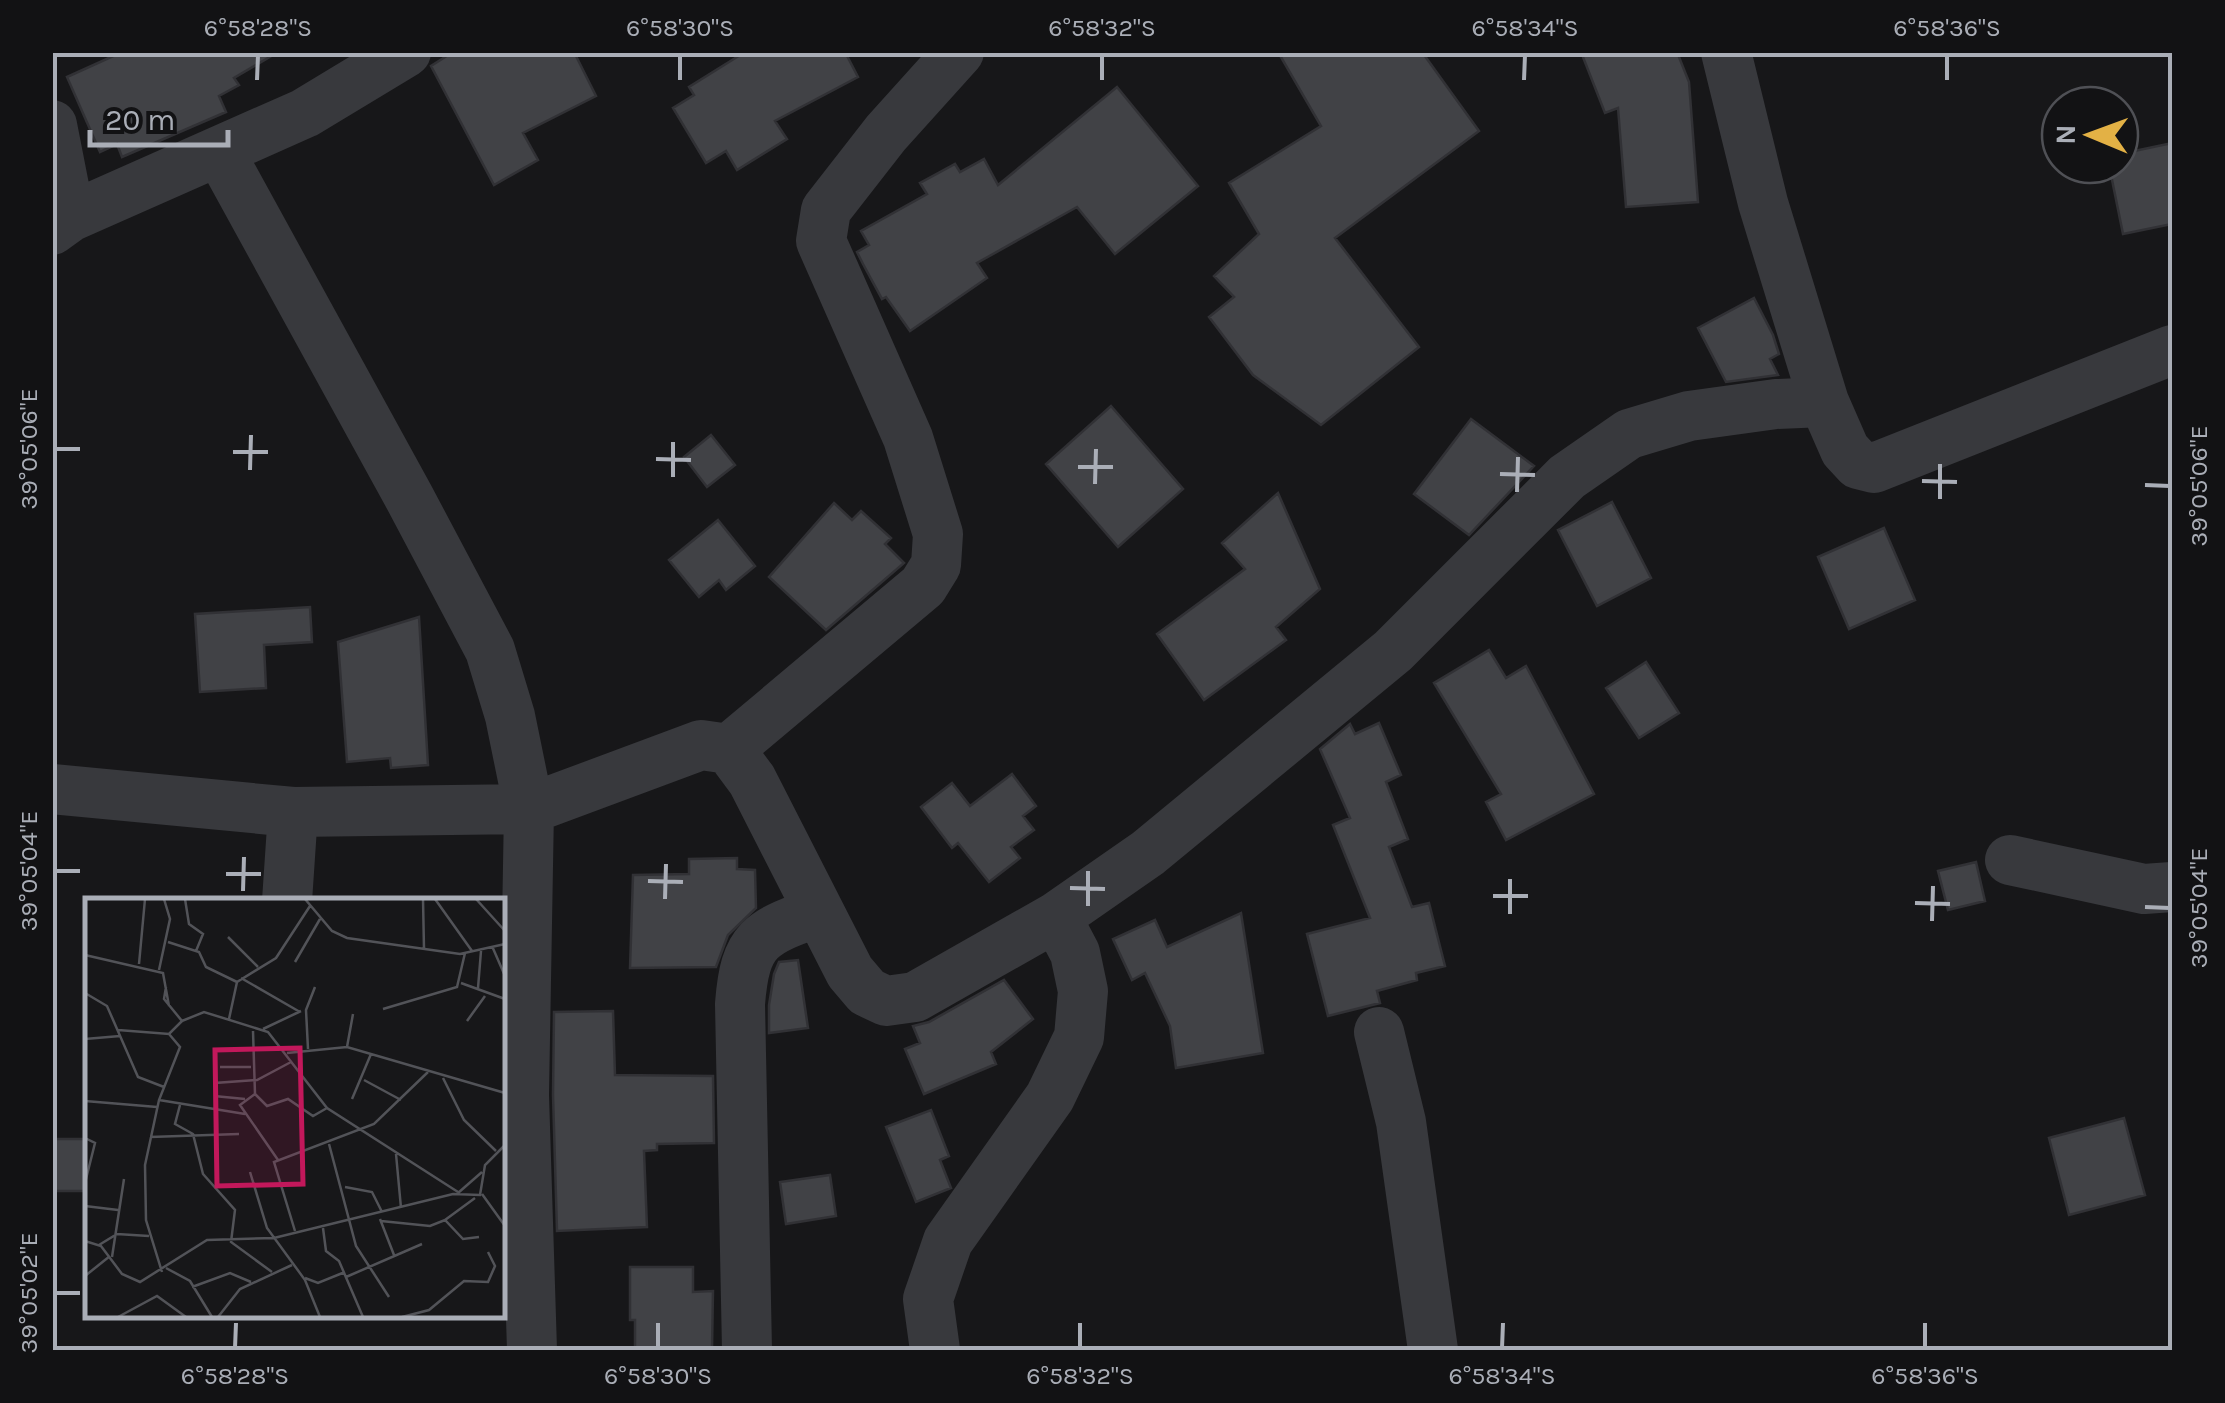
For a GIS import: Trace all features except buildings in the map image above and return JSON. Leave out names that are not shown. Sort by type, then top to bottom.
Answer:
[{"type":"street","points":[[52,125],[61,224],[305,113],[406,52]]},
{"type":"street","points":[[729,749],[923,586],[936,565],[938,534],[908,438],[820,241],[826,210],[886,133],[959,52]]},
{"type":"street","points":[[1726,52],[1763,203],[1824,402],[1845,450],[1858,464],[1874,468],[2172,350]]},
{"type":"street","points":[[219,152],[490,650],[510,716],[529,810],[524,1095],[532,1350]]},
{"type":"street","points":[[52,789],[293,812],[529,810],[701,745],[729,749],[752,780],[850,972],[867,992],[886,1001],[914,997],[1056,918],[1148,853],[1393,651],[1567,476],[1629,434],[1689,416],[1824,402]]},
{"type":"street","points":[[288,898],[293,812]]},
{"type":"street","points":[[2010,860],[2144,888],[2172,887]]},
{"type":"street","points":[[747,1350],[742,968],[754,946],[778,926],[819,912]]},
{"type":"street","points":[[936,1350],[928,1299],[948,1241],[1050,1097],[1079,1037],[1084,991],[1075,953],[1056,918]]},
{"type":"street","points":[[1379,1032],[1401,1122],[1433,1350]]}]
